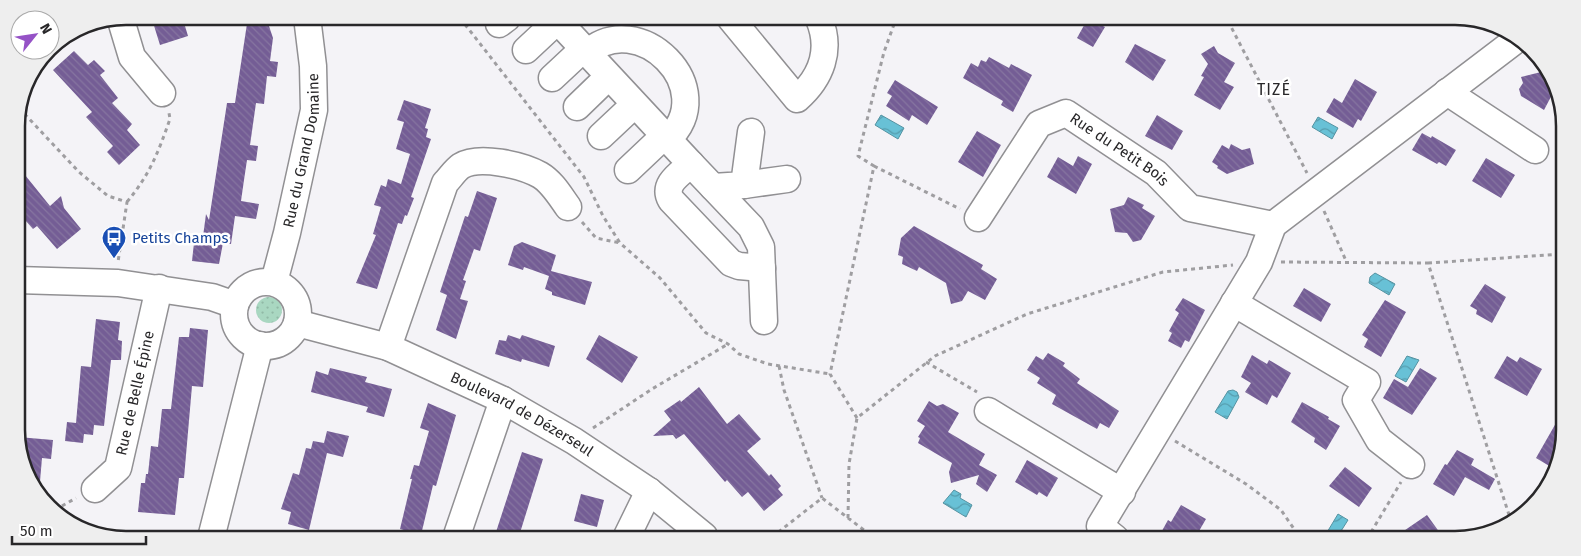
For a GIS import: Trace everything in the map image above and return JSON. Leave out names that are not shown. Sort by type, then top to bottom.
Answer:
[{"type":"street","points":[[122,25],[132,57],[162,94]]},
{"type":"street","name":"Rue du Grand Domaine","points":[[274,282],[288,233],[314,110],[313,66],[308,25]]},
{"type":"street","points":[[526,50],[549,25]]},
{"type":"street","points":[[560,25],[634,106],[751,227],[761,247],[764,321]]},
{"type":"street","points":[[736,25],[797,99],[814,83],[822,63],[825,41],[821,25]]},
{"type":"street","points":[[552,78],[584,52],[620,39],[651,46],[668,60],[682,83],[685,107],[678,128],[628,170]]},
{"type":"street","points":[[1106,531],[1100,526],[1259,262],[1273,225],[1512,43]]},
{"type":"street","points":[[577,107],[608,77]]},
{"type":"street","points":[[1447,92],[1534,150]]},
{"type":"street","points":[[601,136],[634,106]]},
{"type":"street","name":"Rue du Petit Bois","points":[[978,218],[1039,124],[1066,113],[1156,173],[1190,208],[1273,225]]},
{"type":"street","points":[[744,185],[751,132]]},
{"type":"street","points":[[388,347],[445,182],[462,166],[487,160],[505,163],[540,175],[552,186],[568,207]]},
{"type":"street","points":[[691,164],[669,185],[668,193],[671,200],[731,263],[762,268]]},
{"type":"street","points":[[713,187],[788,179]]},
{"type":"street","points":[[25,280],[118,283],[212,297],[235,305]]},
{"type":"street","points":[[264,282],[274,282],[291,294],[296,303],[297,323],[285,339],[276,344],[260,345],[248,340],[240,333],[236,324],[235,305],[246,288],[264,282]]},
{"type":"street","name":"Rue de Belle Épine","points":[[95,489],[118,468],[159,288]]},
{"type":"street","points":[[1234,303],[1367,382],[1356,400],[1380,440],[1411,465]]},
{"type":"street","name":"Boulevard de Dézerseul","points":[[297,323],[388,347],[503,400],[574,441],[649,491],[698,531]]},
{"type":"street","points":[[213,531],[260,345]]},
{"type":"street","points":[[459,531],[503,400]]},
{"type":"street","points":[[988,411],[1122,492]]},
{"type":"street","points":[[629,531],[649,491]]},
{"type":"path","points":[[465,25],[584,177],[603,216],[620,243],[660,278],[706,333],[728,344],[739,354],[779,366],[830,374]]},
{"type":"path","points":[[894,25],[884,52],[858,156],[874,166],[978,218]]},
{"type":"path","points":[[1230,25],[1257,73],[1316,192],[1347,263]]},
{"type":"path","points":[[118,283],[127,202],[146,179],[170,119],[162,94]]},
{"type":"path","points":[[26,115],[80,172],[108,196],[127,202]]},
{"type":"path","points":[[848,518],[849,464],[857,418],[830,374],[874,166]]},
{"type":"path","points":[[568,207],[596,238],[620,243]]},
{"type":"path","points":[[1428,264],[1556,254]]},
{"type":"path","points":[[574,441],[652,389],[728,344]]},
{"type":"path","points":[[926,362],[988,400],[988,411]]},
{"type":"path","points":[[779,366],[784,390],[822,498],[865,531]]},
{"type":"path","points":[[1158,431],[1246,484],[1281,510],[1295,531]]},
{"type":"path","points":[[1372,531],[1411,465]]},
{"type":"path","points":[[780,531],[822,498]]},
{"type":"green space","points":[[269,297],[278,301],[282,310],[278,319],[269,323],[260,319],[256,310],[260,301]]},
{"type":"water","points":[[881,115],[904,128],[898,139],[875,125]]},
{"type":"water","points":[[1318,117],[1338,128],[1332,139],[1312,127]]},
{"type":"water","points":[[1375,273],[1395,284],[1389,295],[1369,283],[1370,277]]},
{"type":"water","points":[[1407,356],[1419,360],[1406,382],[1395,376]]},
{"type":"water","points":[[1233,390],[1237,392],[1239,397],[1227,419],[1215,412],[1228,391]]},
{"type":"water","points":[[954,490],[961,494],[960,498],[972,505],[966,517],[943,503]]},
{"type":"water","points":[[1338,514],[1348,520],[1341,531],[1328,531]]},
{"type":"building","points":[[154,25],[185,25],[188,36],[160,45]]},
{"type":"building","points":[[247,25],[269,25],[273,38],[270,61],[278,62],[276,77],[267,76],[264,104],[256,103],[250,145],[258,146],[256,161],[247,160],[241,201],[259,204],[256,219],[235,216],[231,244],[223,243],[219,264],[192,261],[194,243],[202,244],[206,214],[209,220],[227,103],[235,103]]},
{"type":"building","points":[[1084,25],[1103,25],[1105,27],[1093,47],[1077,38]]},
{"type":"building","points":[[1135,44],[1166,60],[1153,81],[1125,62]]},
{"type":"building","points":[[1214,46],[1218,53],[1235,63],[1224,82],[1234,87],[1220,110],[1194,95],[1204,77],[1201,76],[1208,64],[1201,54]]},
{"type":"building","points":[[74,51],[88,65],[94,60],[105,71],[100,75],[118,98],[112,103],[132,124],[127,130],[140,145],[119,165],[107,152],[113,146],[86,117],[92,112],[53,70]]},
{"type":"building","points":[[989,57],[1009,68],[1011,64],[1032,75],[1013,112],[1001,105],[1003,101],[963,78],[971,63],[978,67],[981,60],[986,62]]},
{"type":"building","points":[[1540,72],[1551,96],[1544,110],[1521,96],[1519,89],[1523,83],[1521,77]]},
{"type":"building","points":[[1355,79],[1377,92],[1361,121],[1358,119],[1353,128],[1326,112],[1334,98],[1342,103]]},
{"type":"building","points":[[895,80],[938,107],[927,125],[912,115],[909,121],[886,106],[892,96],[887,93]]},
{"type":"building","points":[[404,100],[431,109],[425,128],[428,129],[426,137],[431,139],[411,197],[414,198],[402,224],[398,223],[377,289],[356,283],[376,235],[373,234],[381,207],[374,205],[381,185],[386,187],[388,179],[401,184],[410,154],[396,149],[404,122],[397,120]]},
{"type":"building","points":[[1157,115],[1183,131],[1172,150],[1145,136]]},
{"type":"building","points":[[977,131],[1001,145],[983,177],[958,162]]},
{"type":"building","points":[[1422,133],[1431,138],[1432,136],[1456,150],[1446,166],[1439,162],[1437,164],[1412,150]]},
{"type":"building","points":[[1231,144],[1242,150],[1250,148],[1254,164],[1227,174],[1217,168],[1218,166],[1212,162],[1222,145],[1229,149]]},
{"type":"building","points":[[1078,156],[1092,164],[1076,194],[1047,177],[1058,157],[1073,166]]},
{"type":"building","points":[[1486,158],[1515,175],[1501,198],[1472,181]]},
{"type":"building","points":[[25,175],[50,206],[61,196],[64,208],[81,229],[57,249],[37,226],[33,229],[25,220]]},
{"type":"building","points":[[477,191],[497,198],[480,251],[474,249],[463,280],[466,281],[460,299],[468,301],[456,339],[436,330],[447,295],[440,292],[465,216],[468,217]]},
{"type":"building","points":[[1128,197],[1144,205],[1142,208],[1155,216],[1141,240],[1133,242],[1127,233],[1115,232],[1110,209],[1124,205]]},
{"type":"building","points":[[914,226],[983,265],[981,269],[997,279],[985,300],[968,291],[962,301],[951,304],[946,283],[919,267],[917,271],[902,264],[903,257],[898,255],[901,238]]},
{"type":"building","points":[[522,242],[556,255],[551,271],[592,282],[585,305],[552,295],[552,292],[545,289],[549,276],[524,267],[523,270],[508,265],[514,246]]},
{"type":"building","points":[[1485,284],[1506,297],[1492,323],[1476,314],[1477,310],[1470,306]]},
{"type":"building","points":[[1304,288],[1331,304],[1321,322],[1293,306]]},
{"type":"building","points":[[1183,298],[1205,310],[1189,342],[1185,340],[1181,348],[1168,341],[1172,333],[1169,331],[1179,313],[1175,310]]},
{"type":"building","points":[[1385,300],[1406,312],[1381,357],[1364,347],[1368,339],[1362,335]]},
{"type":"building","points":[[96,319],[120,322],[118,340],[122,341],[121,360],[111,360],[104,426],[94,425],[93,435],[84,434],[83,443],[65,441],[67,422],[76,423],[81,366],[91,367]]},
{"type":"building","points":[[190,328],[208,330],[203,387],[192,386],[184,478],[179,478],[175,515],[138,512],[141,483],[145,483],[146,474],[148,474],[151,446],[158,447],[162,409],[171,409],[179,337],[189,337]]},
{"type":"building","points":[[508,335],[520,339],[522,335],[555,346],[549,367],[522,359],[521,362],[495,354],[499,340],[506,341]]},
{"type":"building","points":[[599,335],[638,357],[622,383],[586,359]]},
{"type":"building","points":[[1048,353],[1065,363],[1063,366],[1080,379],[1077,383],[1119,411],[1109,428],[1100,423],[1097,429],[1052,404],[1056,395],[1037,383],[1040,378],[1027,370],[1036,356],[1043,360]]},
{"type":"building","points":[[1252,355],[1267,364],[1269,360],[1291,373],[1277,398],[1272,395],[1267,405],[1245,392],[1251,383],[1241,377]]},
{"type":"building","points":[[1507,356],[1517,362],[1520,357],[1542,369],[1527,396],[1494,378]]},
{"type":"building","points":[[330,368],[367,377],[365,382],[392,389],[384,417],[366,412],[368,407],[311,392],[316,371],[328,375]]},
{"type":"building","points":[[1420,368],[1437,378],[1412,415],[1383,398],[1394,379],[1408,387]]},
{"type":"building","points":[[699,387],[727,424],[739,414],[761,439],[747,451],[769,476],[771,474],[781,486],[778,489],[783,495],[764,511],[748,492],[742,497],[727,480],[725,482],[684,434],[676,439],[673,435],[653,436],[671,420],[664,411],[680,400],[681,402]]},
{"type":"building","points":[[929,401],[937,406],[943,404],[959,413],[948,432],[985,454],[979,465],[997,475],[987,492],[976,484],[979,475],[951,483],[949,472],[952,463],[918,443],[920,438],[918,437],[925,426],[917,421]]},
{"type":"building","points":[[1302,402],[1329,417],[1328,419],[1340,426],[1326,450],[1314,442],[1315,438],[1291,422]]},
{"type":"building","points":[[428,403],[456,415],[436,486],[433,485],[422,531],[407,531],[400,529],[412,479],[410,479],[414,465],[419,466],[429,431],[420,428]]},
{"type":"building","points":[[1556,423],[1554,450],[1549,466],[1536,458]]},
{"type":"building","points":[[327,431],[349,436],[343,457],[327,453],[309,530],[288,524],[291,512],[281,509],[293,473],[299,475],[306,448],[311,449],[313,441],[324,443]]},
{"type":"building","points":[[26,438],[53,440],[51,459],[42,458],[40,483],[30,462]]},
{"type":"building","points":[[1457,450],[1474,459],[1471,465],[1495,479],[1489,490],[1465,477],[1454,496],[1433,484],[1445,464],[1447,465]]},
{"type":"building","points":[[522,452],[543,459],[521,531],[496,531]]},
{"type":"building","points":[[1027,460],[1058,478],[1047,497],[1039,492],[1037,495],[1015,482]]},
{"type":"building","points":[[1345,467],[1372,488],[1359,507],[1329,486]]},
{"type":"building","points":[[581,494],[604,500],[597,527],[574,521]]},
{"type":"building","points":[[1181,505],[1206,519],[1199,531],[1162,531],[1168,520],[1171,522]]},
{"type":"building","points":[[1427,515],[1439,531],[1404,531]]},
{"type":"place","name":"Petits Champs","points":[[114,259]]},
{"type":"district","name":"TIZÉ","points":[[1274,89]]}]
